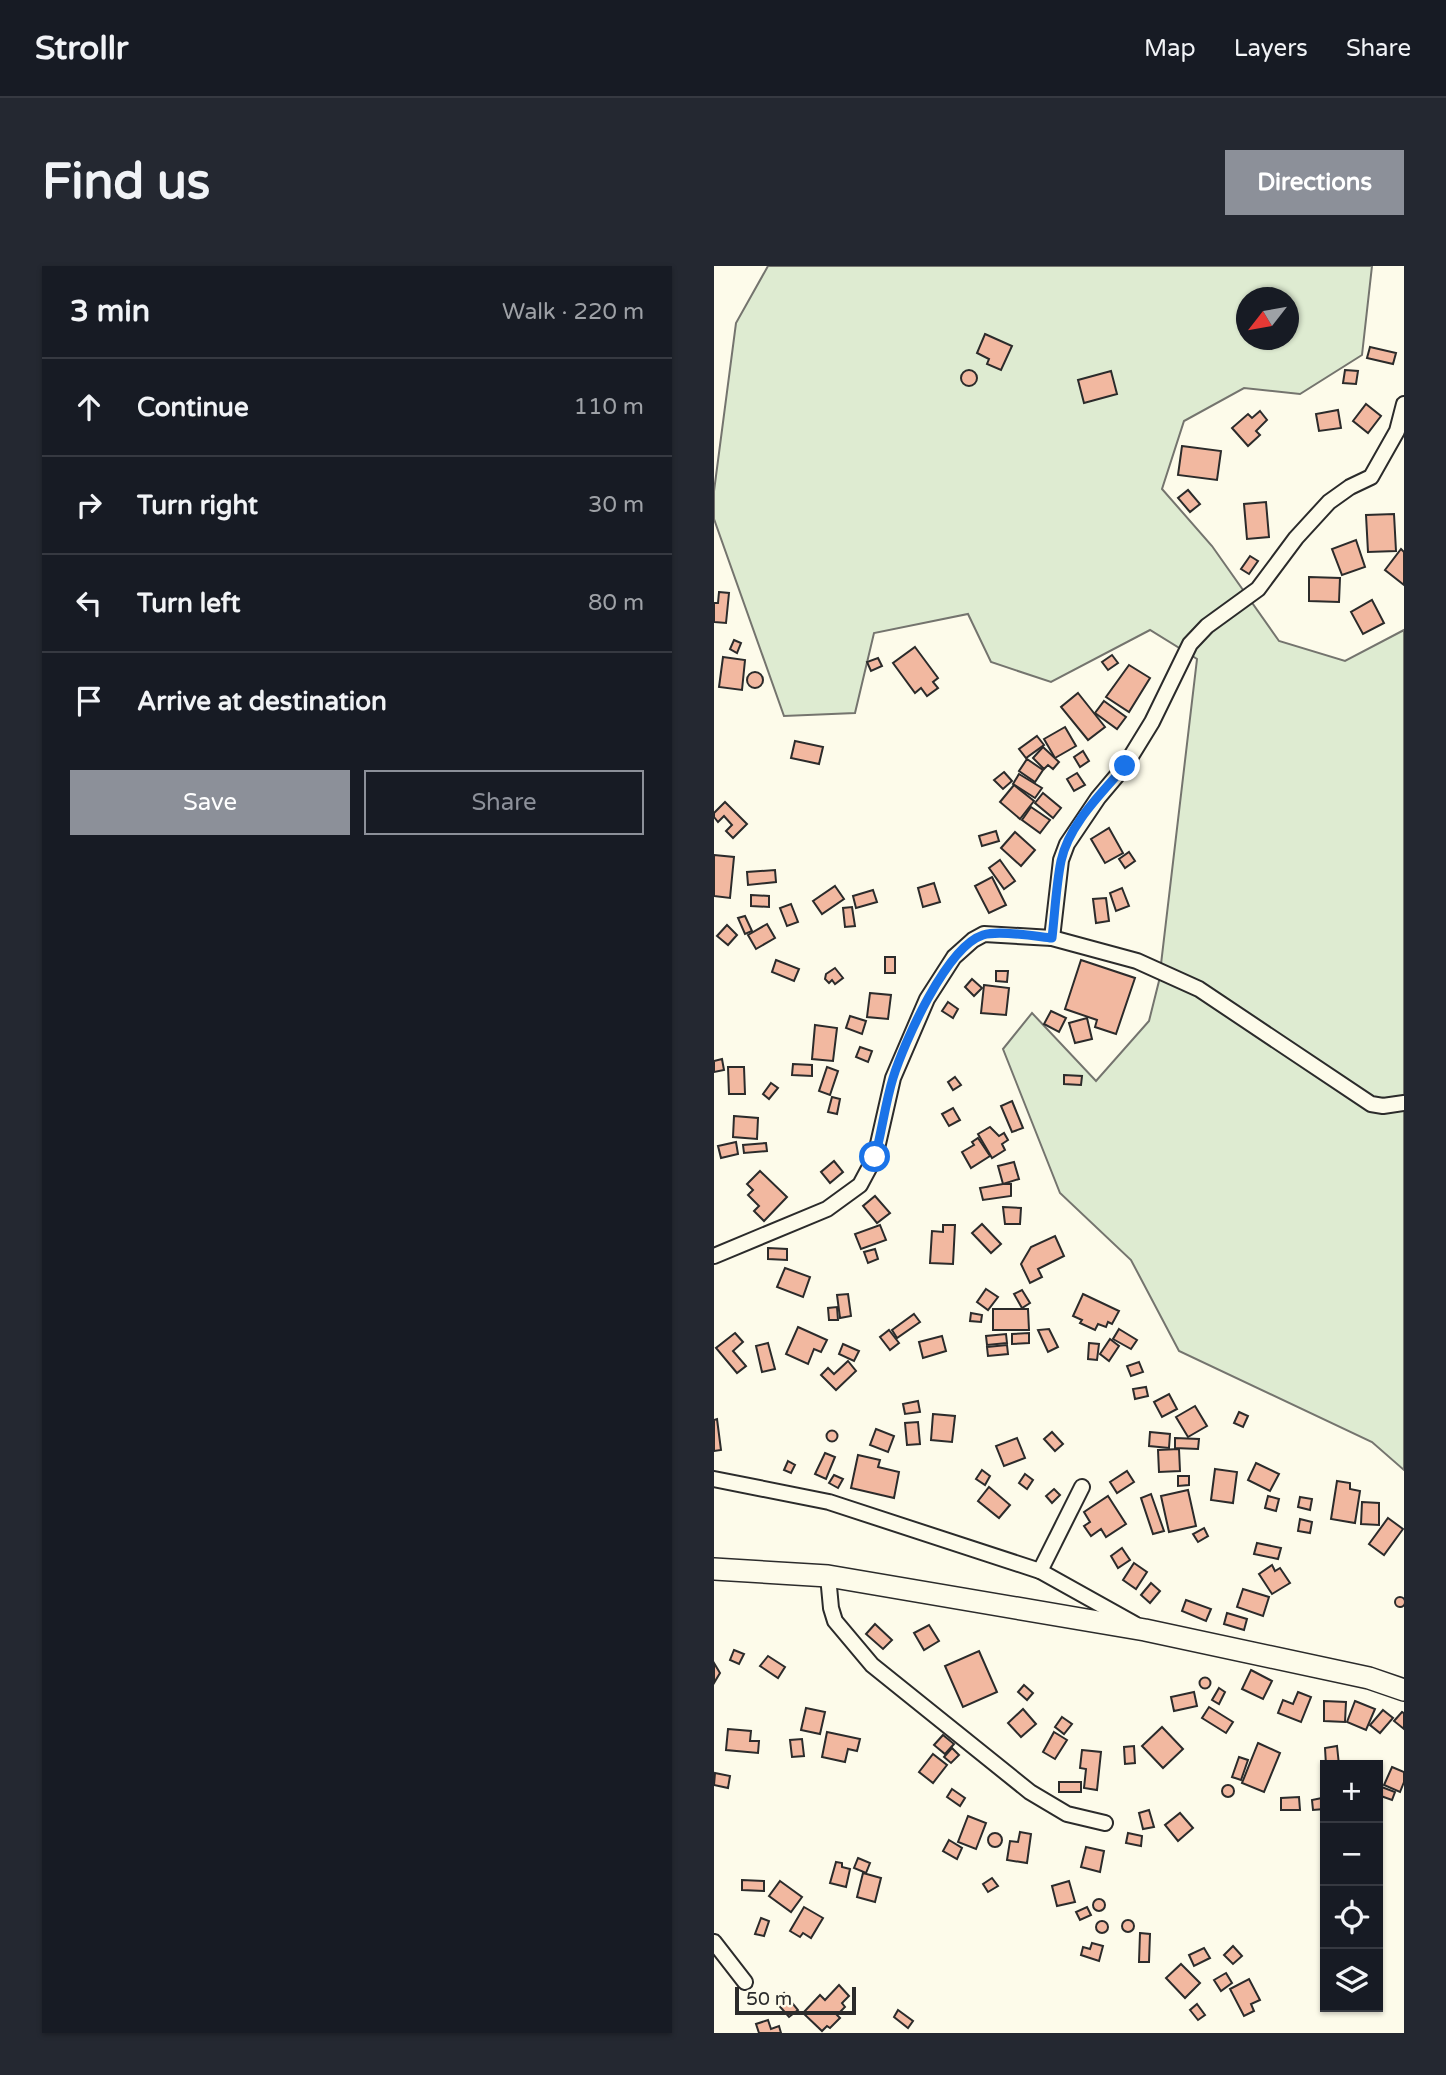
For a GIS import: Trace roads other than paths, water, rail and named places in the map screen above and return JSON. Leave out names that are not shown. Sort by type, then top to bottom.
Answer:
[{"type":"street","points":[[1052,938],[1061,860],[1067,844],[1098,798],[1125,766],[1152,722],[1190,644],[1207,626],[1258,589],[1296,538],[1329,502],[1371,477],[1397,431],[1404,404]]},
{"type":"street","points":[[714,1256],[827,1209],[860,1185],[875,1157],[893,1078],[927,999],[954,957],[984,934],[1052,938],[1137,961],[1210,996],[1371,1104],[1383,1106],[1404,1103]]},
{"type":"street","points":[[714,1479],[829,1502],[1040,1570],[1145,1630]]},
{"type":"street","points":[[1040,1570],[1082,1487]]},
{"type":"street","points":[[714,1569],[828,1576],[1145,1630],[1369,1678],[1404,1690]]},
{"type":"street","points":[[828,1576],[835,1621],[872,1665],[1030,1792],[1067,1814],[1105,1823]]},
{"type":"street","points":[[714,1942],[744,1982]]}]
